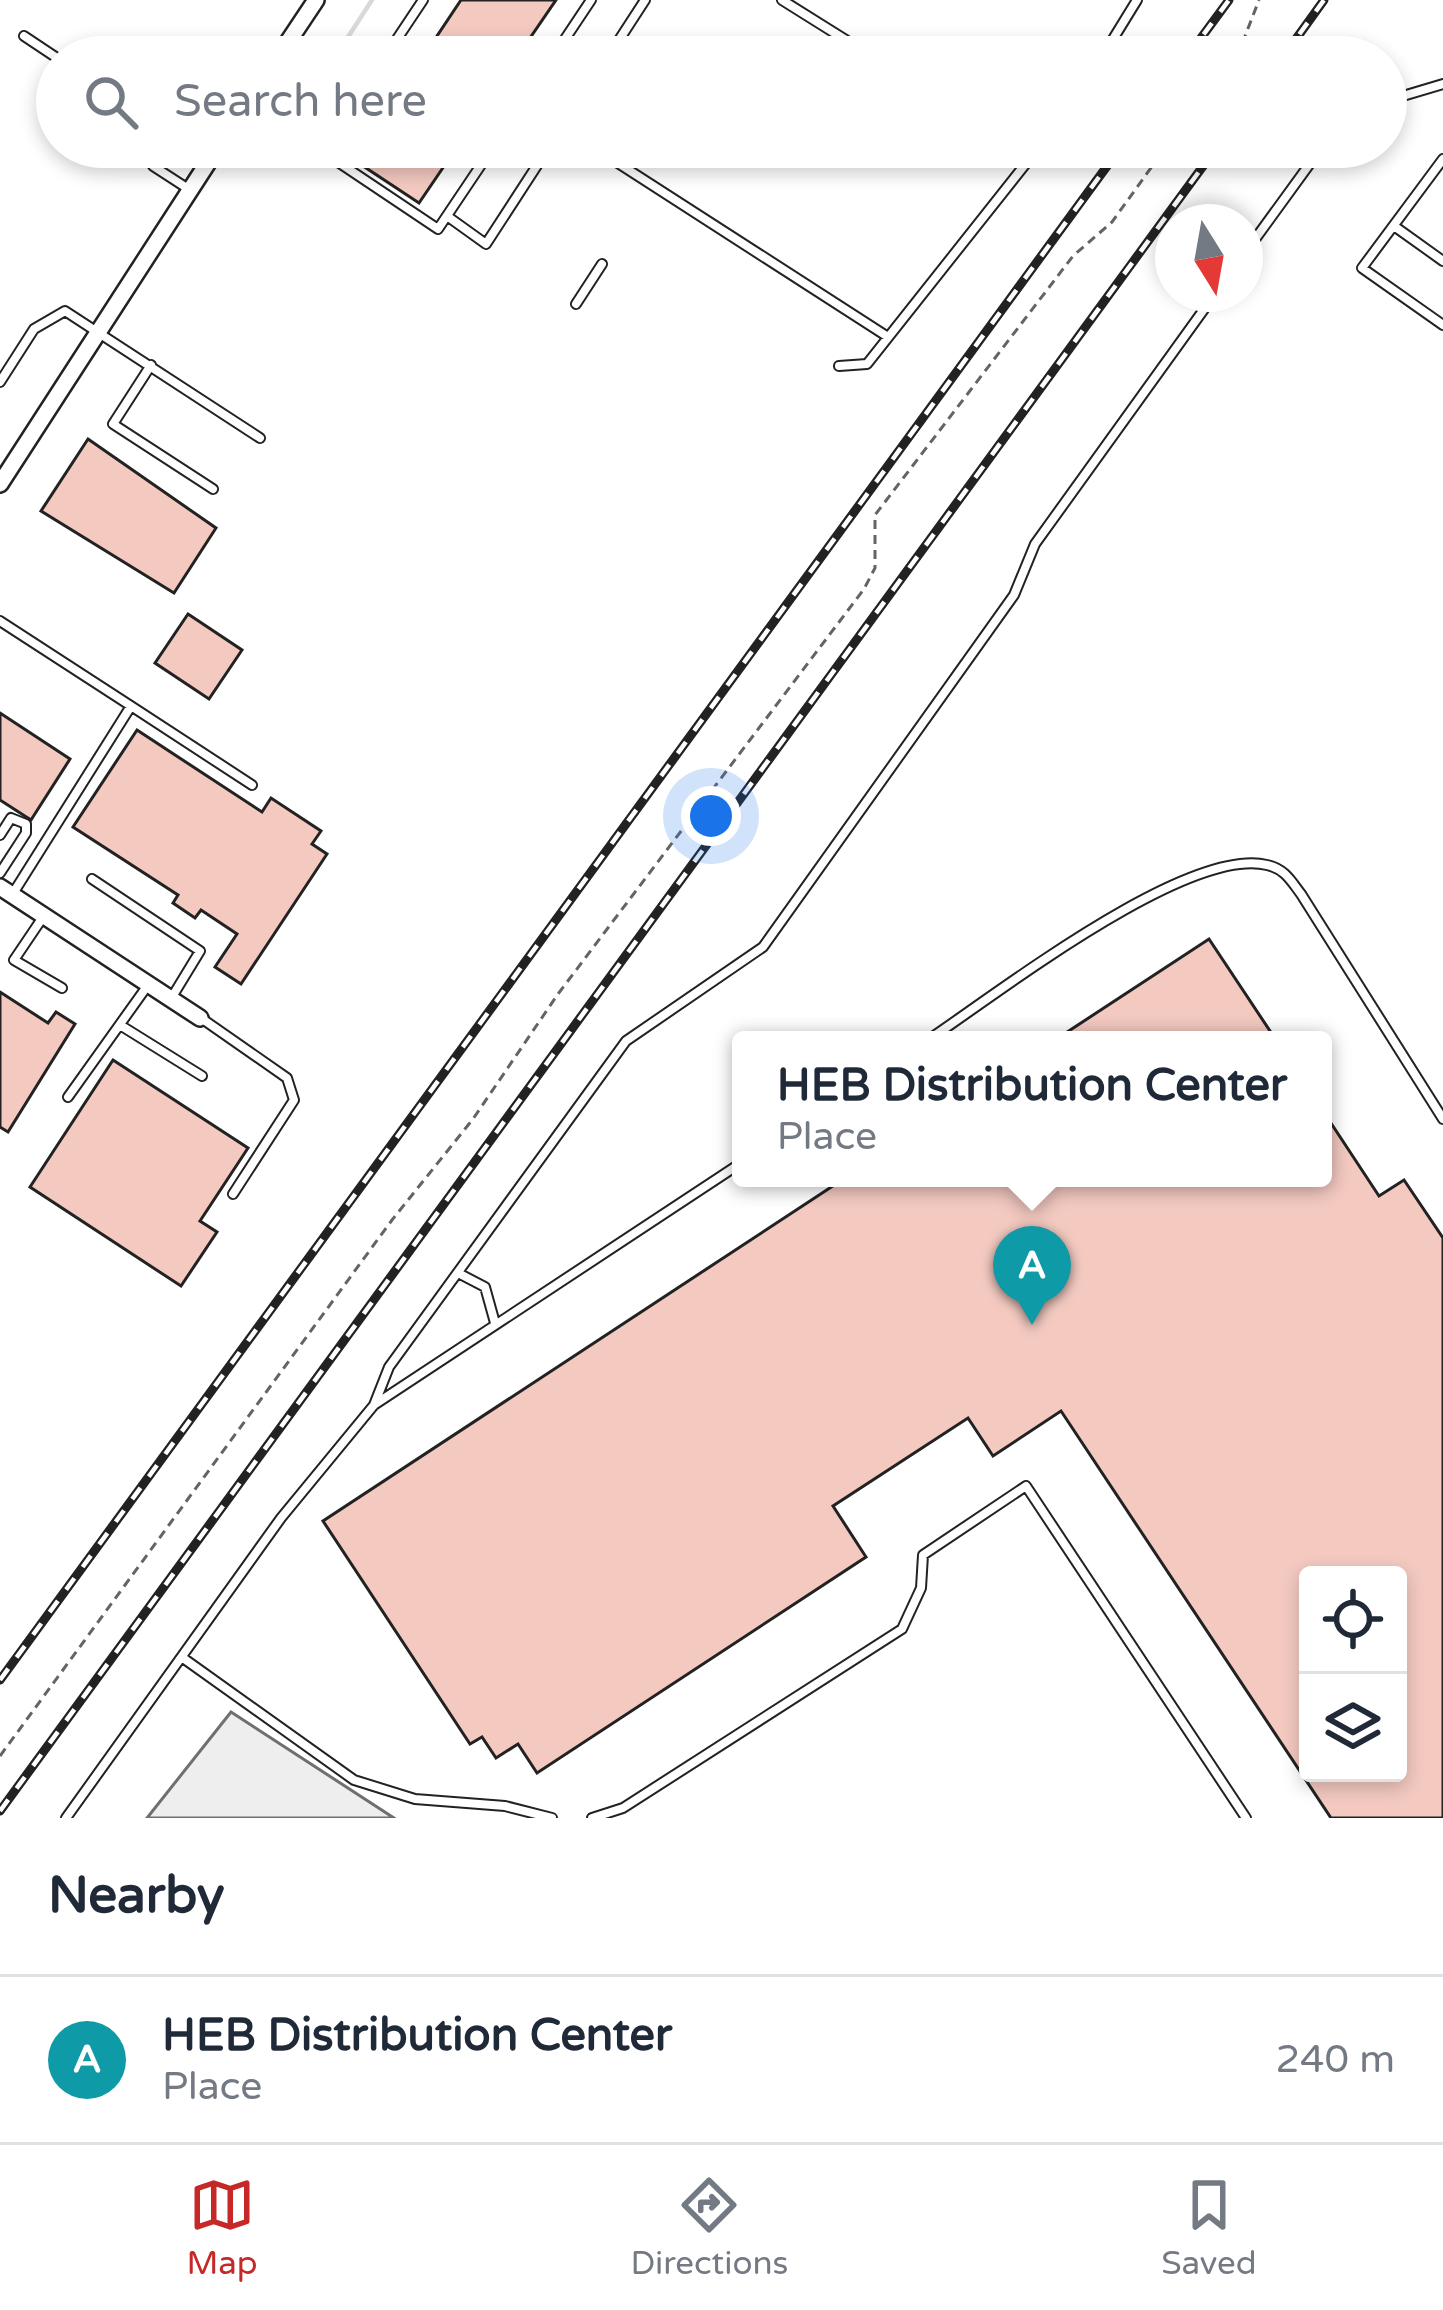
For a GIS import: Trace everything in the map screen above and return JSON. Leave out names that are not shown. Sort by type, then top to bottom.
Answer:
[{"type":"street","points":[[292,36],[316,0]]},
{"type":"street","points":[[0,484],[204,168]]},
{"type":"street","points":[[6,891],[200,1018]]},
{"type":"lane","points":[[399,36],[423,0]]},
{"type":"lane","points":[[567,36],[591,0]]},
{"type":"lane","points":[[622,36],[645,0]]},
{"type":"lane","points":[[782,0],[839,36]]},
{"type":"lane","points":[[1115,36],[1137,0]]},
{"type":"lane","points":[[24,36],[36,44]]},
{"type":"lane","points":[[1407,95],[1443,84]]},
{"type":"lane","points":[[1443,159],[1363,268],[1443,325]]},
{"type":"lane","points":[[156,168],[190,190]]},
{"type":"lane","points":[[350,168],[438,229],[479,168]]},
{"type":"lane","points":[[447,215],[486,244],[535,168]]},
{"type":"lane","points":[[624,168],[887,338]]},
{"type":"lane","points":[[839,366],[867,364],[1015,168]]},
{"type":"lane","points":[[1263,228],[1307,168]]},
{"type":"lane","points":[[1394,226],[1443,261]]},
{"type":"lane","points":[[576,304],[602,264]]},
{"type":"lane","points":[[0,382],[34,329],[65,311],[260,438]]},
{"type":"lane","points":[[374,1405],[388,1367],[626,1041],[763,947],[1014,595],[1034,544],[1202,312]]},
{"type":"lane","points":[[151,365],[113,424],[213,489]]},
{"type":"lane","points":[[0,621],[252,784]]},
{"type":"lane","points":[[6,891],[131,706]]},
{"type":"lane","points":[[0,835],[11,818],[26,824],[26,833],[0,873]]},
{"type":"lane","points":[[942,1031],[1183,878],[1232,865],[1265,864],[1283,871],[1300,894],[1443,1119]]},
{"type":"lane","points":[[92,879],[200,951],[171,999]]},
{"type":"lane","points":[[44,916],[14,960],[62,988]]},
{"type":"lane","points":[[68,1097],[149,984]]},
{"type":"lane","points":[[200,1018],[286,1078],[294,1100],[233,1195]]},
{"type":"lane","points":[[120,1025],[202,1076]]},
{"type":"lane","points":[[66,1818],[281,1518],[374,1405],[732,1169]]},
{"type":"lane","points":[[458,1273],[485,1287],[495,1325]]},
{"type":"lane","points":[[592,1818],[623,1808],[902,1629],[921,1588],[923,1555],[1027,1486],[1246,1818]]},
{"type":"lane","points":[[183,1658],[354,1780],[416,1799],[505,1806],[552,1818]]},
{"type":"path","points":[[1245,36],[1259,0]]},
{"type":"path","points":[[0,1756],[392,1220],[472,1119],[558,994],[864,589],[875,568],[875,515],[1073,256],[1112,222],[1151,168]]},
{"type":"shaded area","points":[[231,1712],[394,1818],[147,1818]]},
{"type":"building","points":[[461,0],[556,0],[531,36],[437,36]]},
{"type":"building","points":[[366,168],[443,168],[419,203]]},
{"type":"building","points":[[88,439],[216,528],[174,593],[41,511]]},
{"type":"building","points":[[188,614],[242,650],[209,699],[155,663]]},
{"type":"building","points":[[0,713],[70,759],[31,820],[0,800]]},
{"type":"building","points":[[137,730],[262,812],[271,798],[321,831],[312,844],[327,854],[241,984],[215,967],[237,934],[201,910],[195,918],[173,903],[178,895],[73,827]]},
{"type":"building","points":[[1209,939],[1270,1031],[1069,1031]]},
{"type":"building","points":[[0,992],[48,1023],[56,1012],[75,1024],[8,1132],[0,1127]]},
{"type":"building","points":[[113,1060],[248,1148],[200,1221],[217,1232],[181,1286],[30,1187]]},
{"type":"building","points":[[1332,1125],[1379,1196],[1404,1180],[1443,1238],[1443,1818],[1331,1818],[1307,1782],[1407,1782],[1407,1566],[1299,1566],[1299,1770],[1061,1411],[993,1456],[968,1418],[833,1506],[866,1557],[537,1773],[518,1744],[496,1758],[482,1737],[470,1744],[323,1521],[831,1187],[1332,1187]]},
{"type":"waterway","points":[[349,36],[372,0]]},
{"type":"railway","points":[[1202,36],[1229,0]]},
{"type":"railway","points":[[1298,36],[1324,0]]},
{"type":"railway","points":[[0,1680],[1106,168]]},
{"type":"railway","points":[[0,1811],[1202,168]]},
{"type":"place","name":"HEB Distribution Center","points":[[1032,1325]]}]
